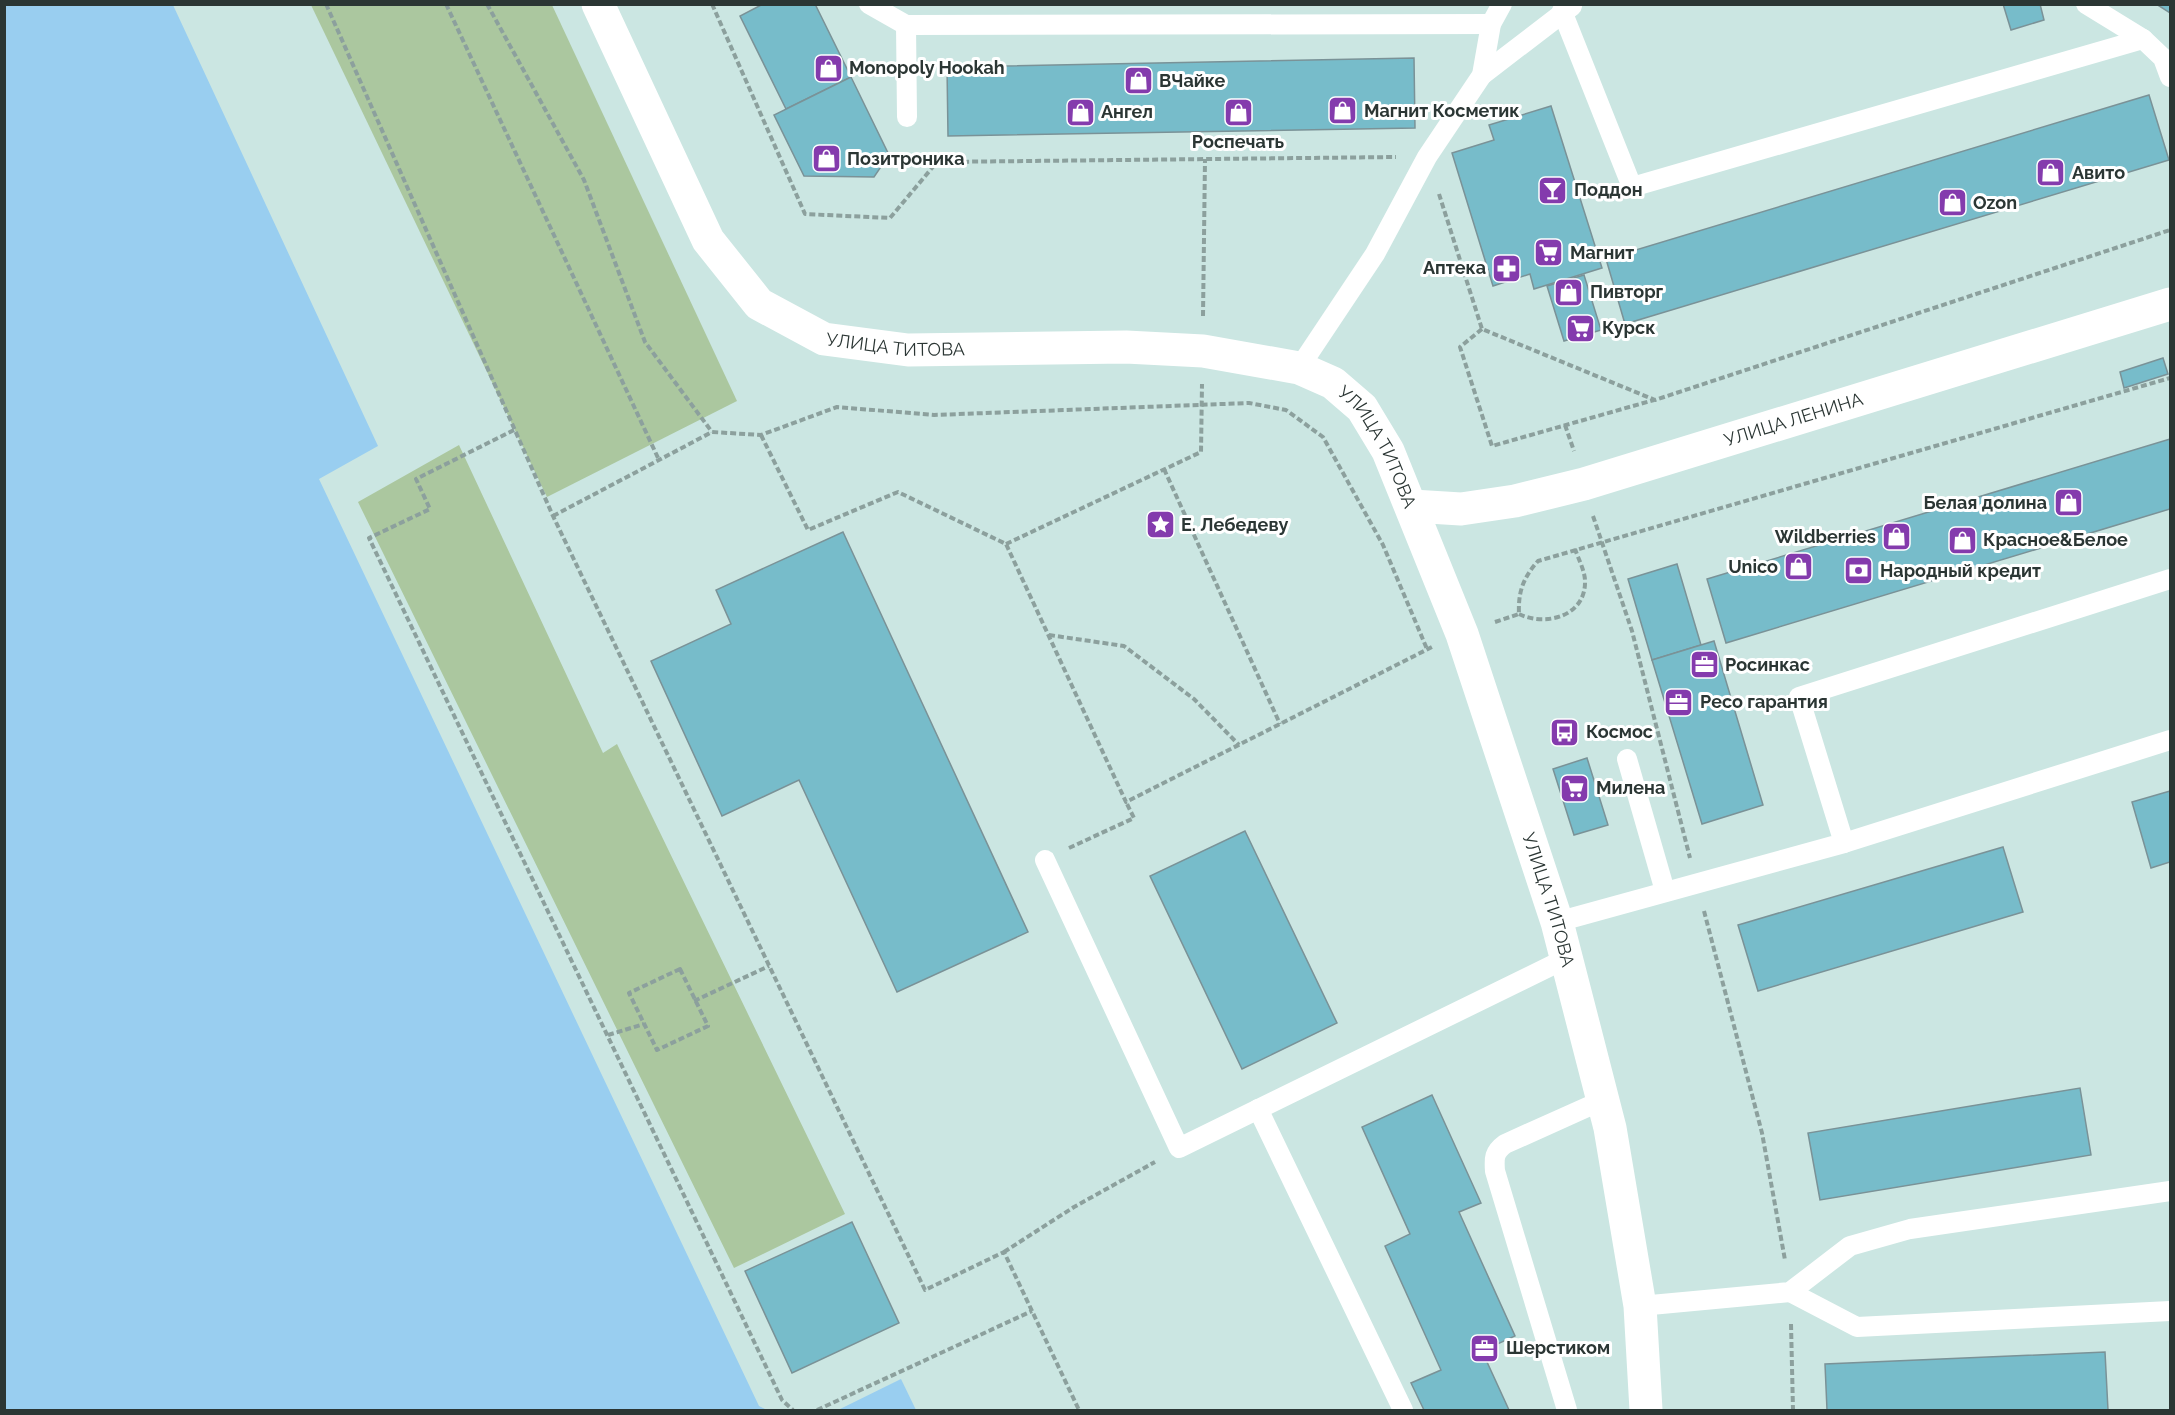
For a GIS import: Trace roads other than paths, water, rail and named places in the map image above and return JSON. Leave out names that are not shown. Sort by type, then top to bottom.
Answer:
[{"type":"main road","name":"УЛИЦА ТИТОВА","points":[[598,4],[708,240],[759,304],[824,339],[908,350],[1126,347],[1203,351],[1299,368],[1332,383],[1362,408],[1388,451],[1462,633],[1557,922],[1603,1100],[1641,1306],[1646,1410]]},
{"type":"main road","name":"УЛИЦА ЛЕНИНА","points":[[1412,506],[1461,509],[1515,501],[1584,484],[2170,304]]},
{"type":"lane","points":[[869,4],[906,25],[1491,24]]},
{"type":"lane","points":[[1482,75],[1491,24],[1502,4]]},
{"type":"lane","points":[[2086,4],[2143,39],[2163,58],[2170,77]]},
{"type":"lane","points":[[1299,368],[1376,254],[1427,157],[1482,75],[1568,8],[1632,187],[2143,39]]},
{"type":"lane","points":[[906,25],[907,117]]},
{"type":"lane","points":[[1844,843],[1799,697],[2170,579]]},
{"type":"lane","points":[[1557,922],[1844,843],[2170,740]]},
{"type":"lane","points":[[1627,759],[1665,891]]},
{"type":"lane","points":[[1045,860],[1179,1148],[1567,958]]},
{"type":"lane","points":[[1567,1410],[1495,1171],[1494,1158],[1497,1150],[1505,1144],[1603,1100]]},
{"type":"lane","points":[[1258,1109],[1403,1410]]},
{"type":"lane","points":[[1641,1306],[1790,1292],[1850,1246],[1910,1229],[2170,1191]]},
{"type":"lane","points":[[1790,1292],[1857,1327],[2170,1311]]},
{"type":"water","points":[[5,4],[173,5],[378,446],[319,479],[759,1406],[767,1410],[5,1410]]},
{"type":"water","points":[[901,1379],[916,1410],[838,1410]]},
{"type":"place","name":"Monopoly Hookah","points":[[828,68]]},
{"type":"place","name":"ВЧайке","points":[[1138,81]]},
{"type":"place","name":"Магнит Косметик","points":[[1343,111]]},
{"type":"place","name":"Ангел","points":[[1080,112]]},
{"type":"place","name":"Роспечать","points":[[1238,113]]},
{"type":"place","name":"Позитроника","points":[[826,159]]},
{"type":"place","name":"Авито","points":[[2051,173]]},
{"type":"place","name":"Поддон","points":[[1553,190]]},
{"type":"place","name":"Ozon","points":[[1952,203]]},
{"type":"place","name":"Магнит","points":[[1549,253]]},
{"type":"place","name":"Аптека","points":[[1507,268]]},
{"type":"place","name":"Пивторг","points":[[1569,292]]},
{"type":"place","name":"Курск","points":[[1581,328]]},
{"type":"place","name":"Белая долина","points":[[2068,503]]},
{"type":"place","name":"Е. Лебедеву","points":[[1160,525]]},
{"type":"place","name":"Wildberries","points":[[1897,537]]},
{"type":"place","name":"Красное&Белое","points":[[1962,540]]},
{"type":"place","name":"Unico","points":[[1799,567]]},
{"type":"place","name":"Народный кредит","points":[[1859,571]]},
{"type":"place","name":"Росинкас","points":[[1704,665]]},
{"type":"place","name":"Ресо гарантия","points":[[1679,702]]},
{"type":"place","name":"Космос","points":[[1565,732]]},
{"type":"place","name":"Милена","points":[[1575,788]]},
{"type":"place","name":"Шерстиком","points":[[1485,1348]]}]
